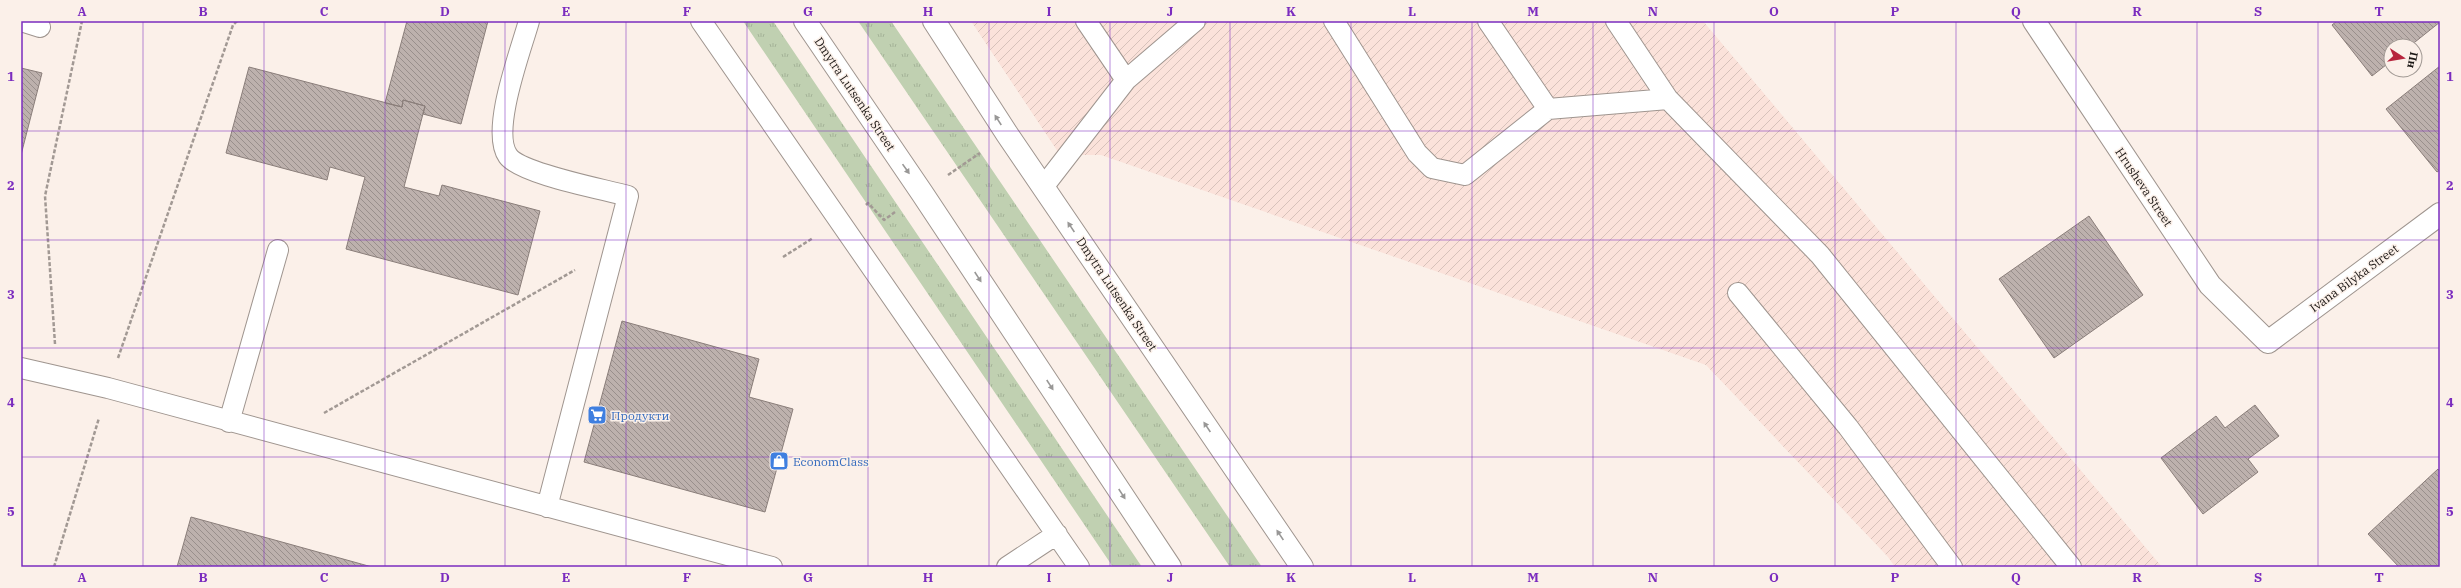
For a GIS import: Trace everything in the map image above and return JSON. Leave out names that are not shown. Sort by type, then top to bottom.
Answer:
[{"type":"main road","name":"Dmytra Lutsenka Street","points":[[805,21],[922,193],[1170,567]]},
{"type":"main road","name":"Dmytra Lutsenka Street","points":[[934,21],[1007,134],[1044,186],[1302,567]]},
{"type":"main road","name":"Hrusheva Street","points":[[2034,21],[2210,285],[2268,342]]},
{"type":"main road","name":"Ivana Bilyka Street","points":[[2268,342],[2440,214]]},
{"type":"lane","points":[[21,21],[40,27]]},
{"type":"lane","points":[[529,21],[502,117],[502,140],[508,156],[526,169],[628,196],[547,507]]},
{"type":"lane","points":[[701,21],[1079,567]]},
{"type":"lane","points":[[1086,21],[1126,80]]},
{"type":"lane","points":[[1044,186],[1126,80],[1194,21]]},
{"type":"lane","points":[[1334,21],[1417,153],[1432,168],[1465,175],[1548,109],[1668,100]]},
{"type":"lane","points":[[1488,21],[1548,109]]},
{"type":"lane","points":[[1616,21],[1668,100],[1820,255],[2071,567]]},
{"type":"lane","points":[[229,422],[278,250]]},
{"type":"lane","points":[[1738,293],[1848,427],[1952,567]]},
{"type":"lane","points":[[21,368],[58,378],[108,388],[229,422],[772,567]]},
{"type":"lane","points":[[1008,567],[1057,534]]},
{"type":"path","points":[[58,378],[45,196],[82,21]]},
{"type":"path","points":[[54,567],[108,388],[233,24],[237,21]]},
{"type":"path","points":[[283,436],[614,248]]},
{"type":"shaded area","points":[[971,21],[1703,21],[2162,567],[1895,567],[1888,557],[1706,365],[1101,155],[1060,155]]},
{"type":"green space","points":[[743,21],[773,21],[1142,567],[1113,567]]},
{"type":"green space","points":[[858,21],[891,21],[1262,567],[1230,567]]},
{"type":"building","points":[[407,21],[488,21],[461,124],[423,114],[425,106],[403,100],[402,107],[385,103]]},
{"type":"building","points":[[2337,21],[2440,22],[2420,38],[2383,38],[2383,67],[2372,76],[2332,25]]},
{"type":"building","points":[[2440,66],[2440,170],[2437,172],[2386,109]]},
{"type":"building","points":[[249,67],[402,107],[403,100],[425,106],[404,187],[439,196],[442,185],[540,211],[518,295],[346,249],[365,177],[330,167],[327,180],[226,153]]},
{"type":"building","points":[[21,68],[42,73],[21,155]]},
{"type":"building","points":[[2089,216],[2143,295],[2054,358],[1999,279]]},
{"type":"building","points":[[622,321],[759,359],[749,397],[793,409],[765,512],[584,462]]},
{"type":"building","points":[[2255,405],[2279,436],[2248,459],[2258,472],[2203,514],[2161,458],[2216,416],[2225,428]]},
{"type":"building","points":[[2438,469],[2440,472],[2440,566],[2399,567],[2368,534]]},
{"type":"building","points":[[191,517],[271,539],[372,567],[177,567]]},
{"type":"place","name":"Продукти","points":[[597,415]]},
{"type":"place","name":"EconomClass","points":[[779,461]]}]
